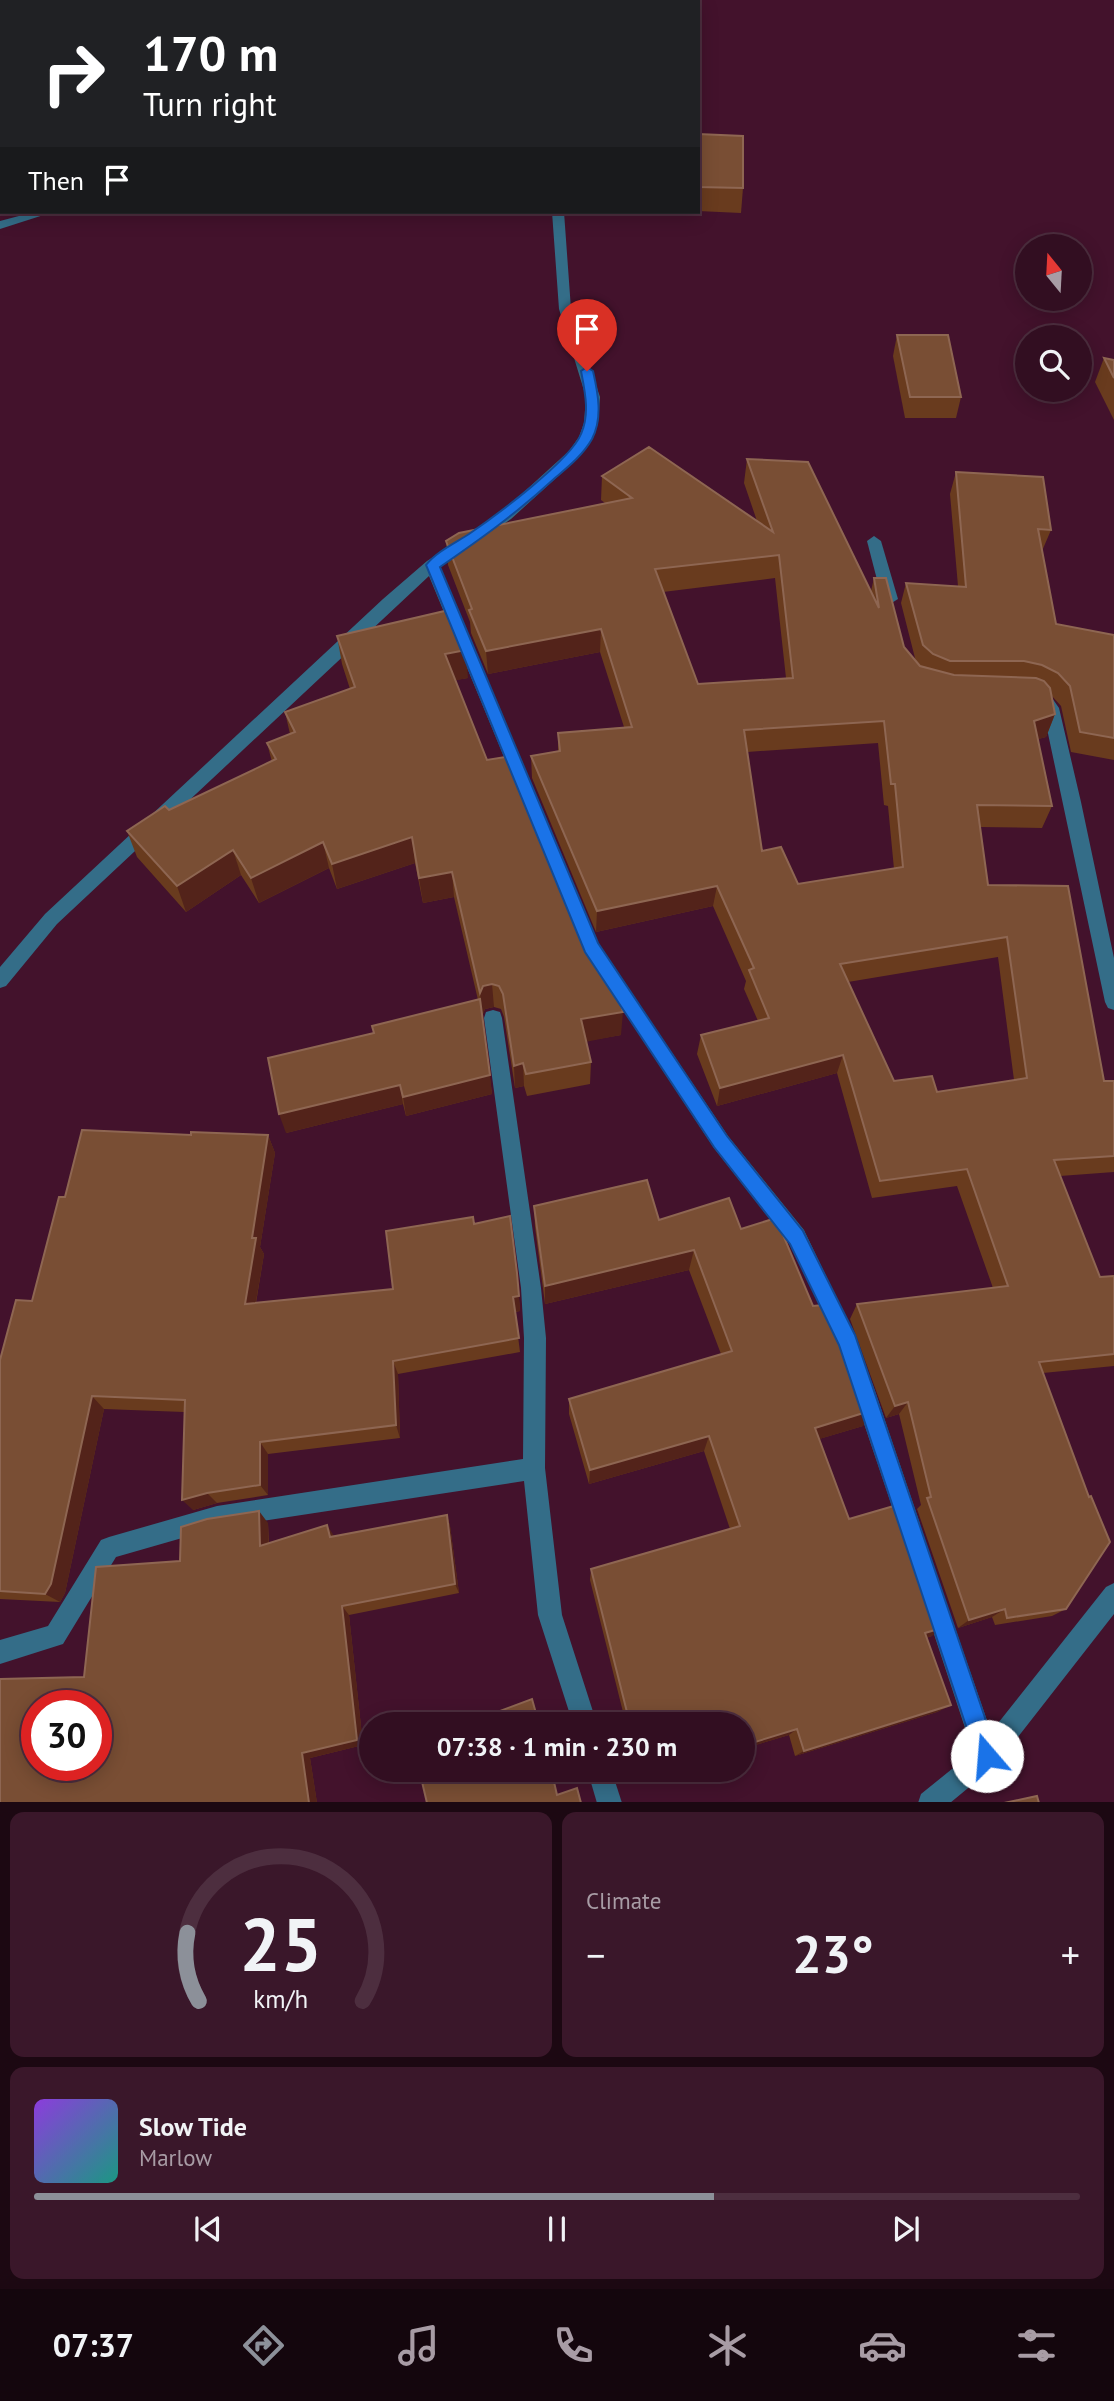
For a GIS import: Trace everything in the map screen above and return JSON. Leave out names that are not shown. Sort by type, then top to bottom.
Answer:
[{"type":"street","points":[[0,225],[40,214]]},
{"type":"street","points":[[0,980],[61,910],[388,603],[432,565],[506,516],[574,454],[586,438],[591,423],[593,397],[565,309],[558,214]]},
{"type":"street","points":[[874,541],[894,618]]},
{"type":"street","points":[[432,565],[591,947],[721,1142],[797,1237],[848,1342]]},
{"type":"street","points":[[1030,692],[1043,698],[1051,708],[1114,1002]]},
{"type":"street","points":[[493,1018],[536,1338],[534,1468],[550,1615],[581,1712]]},
{"type":"street","points":[[856,1368],[913,1536]]},
{"type":"street","points":[[0,1653],[55,1636],[109,1548],[217,1517],[534,1468]]},
{"type":"street","points":[[930,1588],[987,1756]]},
{"type":"street","points":[[930,1802],[987,1756],[1114,1595]]},
{"type":"street","points":[[603,1782],[610,1802]]},
{"type":"building","points":[[700,134],[743,136],[743,188],[700,187]]},
{"type":"building","points":[[897,335],[948,335],[961,397],[910,397]]},
{"type":"building","points":[[1104,358],[1114,360],[1114,378]]},
{"type":"building","points":[[649,447],[773,532],[747,459],[808,462],[879,608],[874,578],[886,578],[904,647],[920,666],[954,675],[1036,678],[1044,681],[1050,688],[1055,714],[1034,721],[1052,806],[977,805],[988,885],[1068,886],[1104,1081],[1114,1081],[1114,1156],[1054,1160],[1100,1277],[1114,1276],[1114,1354],[1039,1362],[1089,1497],[1091,1496],[1110,1542],[1066,1609],[1007,1618],[1005,1609],[969,1620],[927,1498],[931,1497],[908,1402],[895,1406],[857,1304],[1008,1286],[967,1169],[880,1181],[843,1055],[720,1088],[701,1035],[769,1018],[749,970],[754,968],[717,886],[597,911],[531,756],[560,751],[558,733],[632,727],[601,629],[486,651],[469,610],[472,609],[446,541],[459,533],[632,498],[602,476]],"holes":[[[779,555],[793,678],[698,684],[655,569]],[[884,721],[891,784],[895,784],[903,867],[798,884],[781,847],[762,851],[744,730]],[[1007,937],[1027,1078],[937,1092],[932,1076],[894,1081],[840,964]]]},
{"type":"building","points":[[956,472],[1043,477],[1051,530],[1038,529],[1056,624],[1114,635],[1114,738],[1080,732],[1070,686],[1058,673],[1042,665],[1024,661],[950,661],[933,654],[923,645],[906,583],[966,587]]},
{"type":"building","points":[[449,610],[466,650],[445,654],[487,760],[511,756],[583,928],[612,971],[623,1012],[581,1019],[591,1062],[526,1074],[523,1063],[514,1066],[503,994],[499,986],[492,984],[483,986],[480,993],[452,872],[419,878],[412,837],[332,864],[323,842],[251,878],[233,850],[177,886],[127,831],[165,806],[169,810],[276,759],[267,743],[295,732],[285,712],[355,687],[337,636]]},
{"type":"building","points":[[480,999],[490,1075],[403,1097],[400,1085],[279,1114],[268,1058],[374,1033],[372,1026]]},
{"type":"building","points":[[82,1130],[268,1135],[245,1304],[393,1289],[386,1231],[473,1217],[474,1224],[510,1216],[519,1296],[513,1297],[519,1338],[393,1361],[396,1425],[260,1442],[260,1485],[207,1493],[182,1500],[185,1400],[92,1396],[51,1584],[45,1594],[0,1591],[0,1360],[16,1300],[32,1301],[59,1197],[65,1197]]},
{"type":"building","points":[[647,1180],[659,1220],[729,1198],[741,1229],[776,1218],[813,1306],[833,1304],[846,1328],[873,1410],[815,1428],[849,1519],[904,1503],[945,1627],[925,1633],[951,1705],[804,1751],[797,1729],[755,1742],[755,1712],[627,1712],[591,1569],[740,1526],[709,1436],[590,1470],[569,1399],[732,1351],[694,1250],[545,1286],[534,1206]]},
{"type":"building","points":[[259,1511],[260,1546],[327,1525],[330,1537],[447,1515],[455,1584],[342,1606],[357,1740],[302,1753],[309,1802],[0,1802],[0,1679],[84,1677],[96,1567],[180,1561],[181,1527],[207,1519]]},
{"type":"building","points":[[532,1699],[536,1712],[497,1712]]},
{"type":"building","points":[[422,1782],[554,1782],[557,1795],[577,1788],[581,1802],[427,1802]]},
{"type":"building","points":[[1037,1796],[1039,1802],[1009,1802]]},
{"type":"route","points":[[587,371],[593,397],[591,423],[586,438],[574,454],[506,516],[432,565],[591,947],[721,1142],[797,1237],[848,1342],[987,1756]]}]
